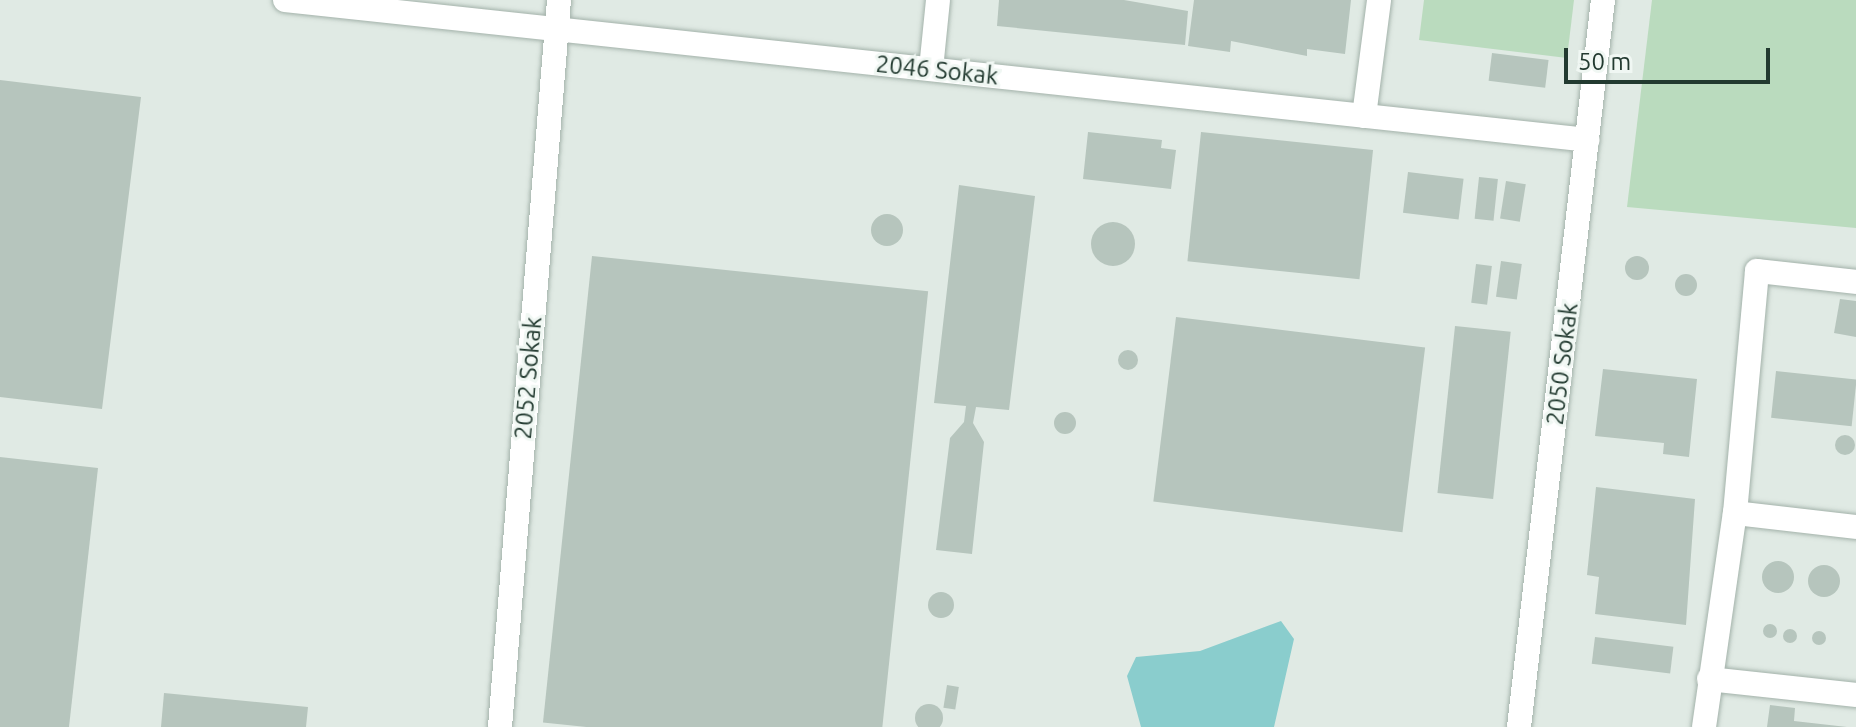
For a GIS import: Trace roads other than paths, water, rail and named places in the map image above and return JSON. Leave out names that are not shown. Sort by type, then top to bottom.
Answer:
[{"type":"lane","name":"2046 Sokak","points":[[285,0],[1588,140]]},
{"type":"lane","name":"2052 Sokak","points":[[500,727],[559,0]]},
{"type":"lane","points":[[931,69],[938,0]]},
{"type":"lane","points":[[1364,116],[1379,0]]},
{"type":"lane","name":"2050 Sokak","points":[[1519,727],[1603,0]]},
{"type":"lane","points":[[1704,727],[1735,513],[1757,271],[1856,282]]},
{"type":"lane","points":[[1735,513],[1856,527]]},
{"type":"lane","points":[[1709,679],[1856,695]]},
{"type":"water","points":[[1281,621],[1294,639],[1274,727],[1141,727],[1127,676],[1136,657],[1200,651]]}]
